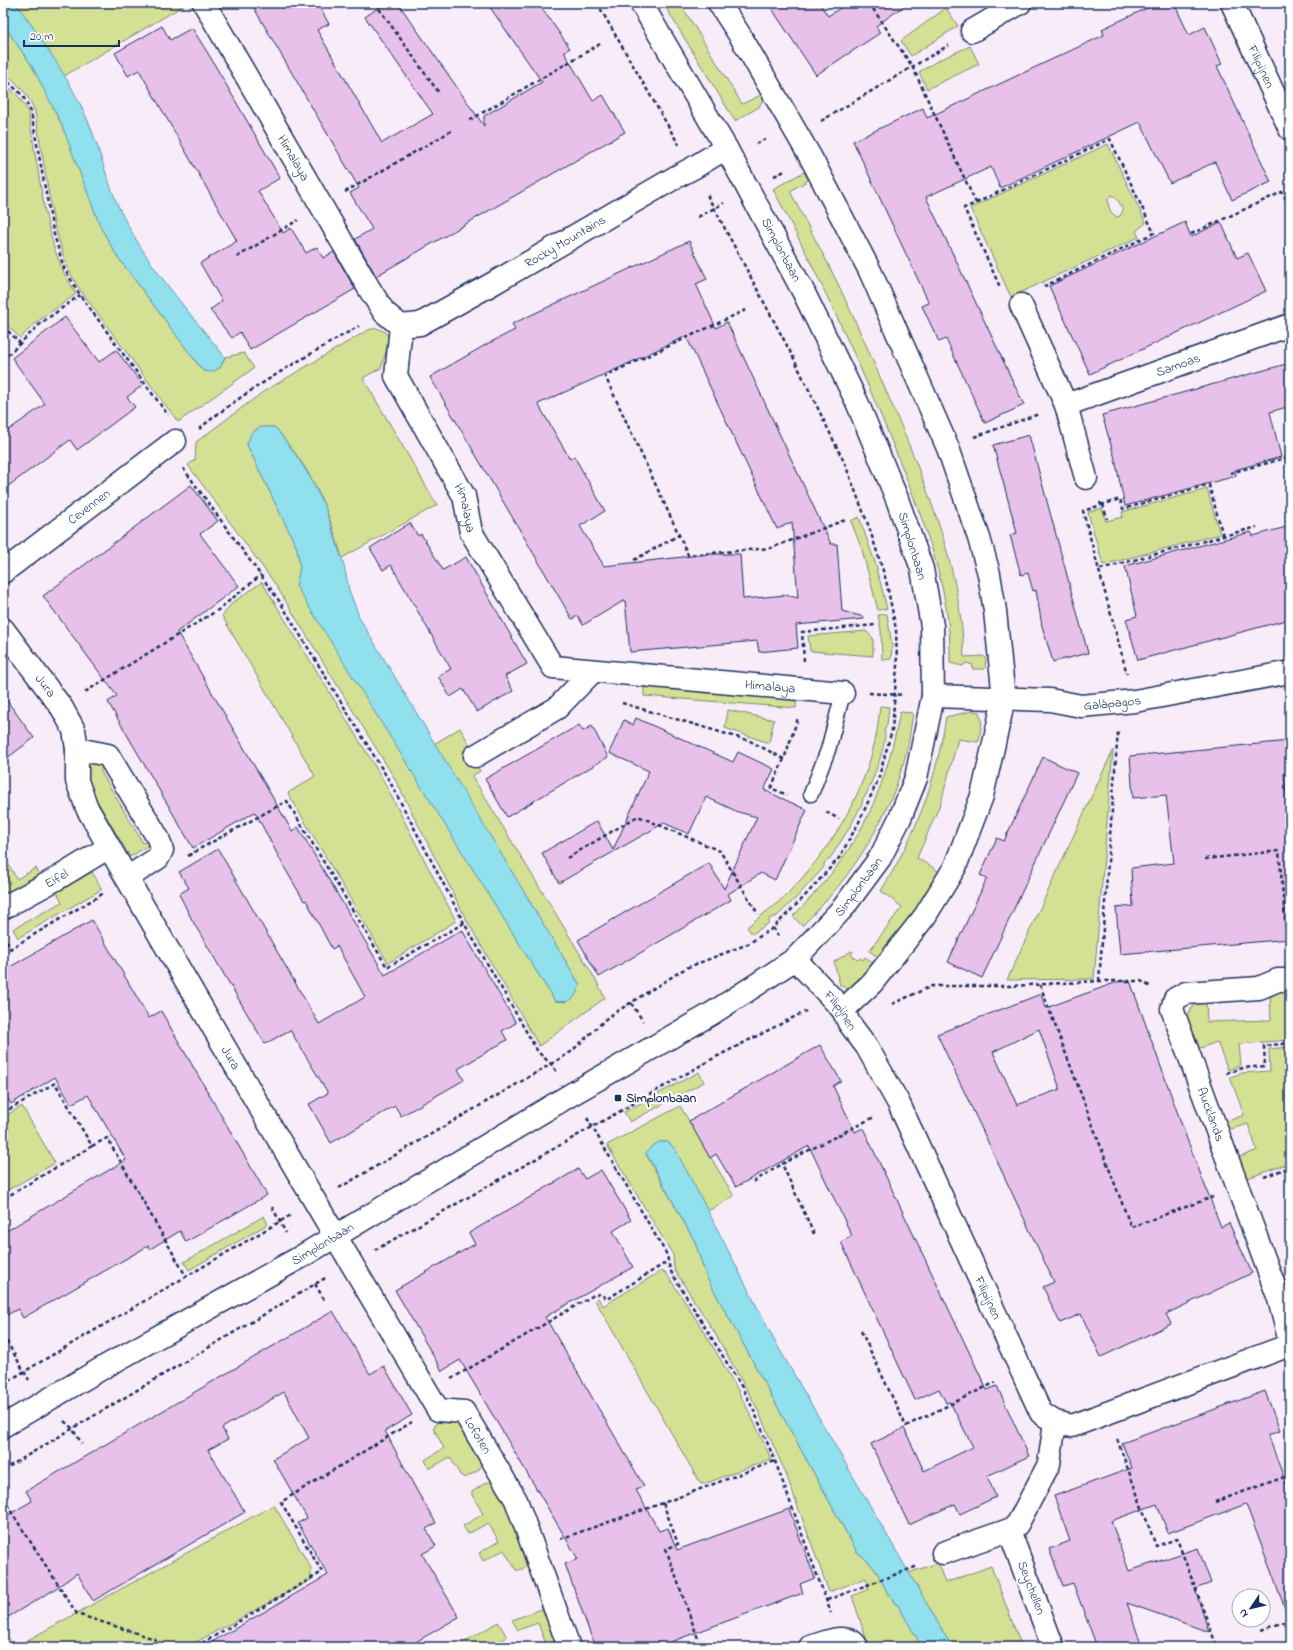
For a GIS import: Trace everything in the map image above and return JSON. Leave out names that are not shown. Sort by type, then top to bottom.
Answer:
[{"type":"street","name":"Himalaya","points":[[204,3],[384,312],[401,326],[396,376],[464,496],[471,532],[553,667],[593,672],[843,693]]},
{"type":"street","name":"Simplonbaan","points":[[3,1426],[335,1236],[572,1094],[711,1014],[796,959],[843,908],[880,858],[900,818],[916,778],[933,696],[932,626],[922,569],[897,499],[857,402],[803,291],[726,148],[641,3]]},
{"type":"street","points":[[719,3],[741,37],[828,188],[870,271],[948,448],[979,538],[989,574],[995,611],[1004,699],[982,796],[955,867],[925,916],[872,983],[843,1010]]},
{"type":"street","points":[[972,31],[1020,3]]},
{"type":"street","name":"Filipijnen","points":[[1232,3],[1290,129]]},
{"type":"street","name":"Rocky Mountains","points":[[401,326],[420,324],[492,284],[726,148]]},
{"type":"street","points":[[1020,302],[1066,405],[1086,478]]},
{"type":"street","name":"Samoas","points":[[1066,405],[1290,325]]},
{"type":"street","name":"Cevennen","points":[[3,572],[180,440]]},
{"type":"street","name":"Jura","points":[[3,629],[62,708],[74,730],[77,748],[77,781],[86,808],[335,1236]]},
{"type":"street","points":[[475,756],[557,708],[593,672]]},
{"type":"street","name":"Galápagos","points":[[933,696],[1050,700],[1081,706],[1134,701],[1290,672]]},
{"type":"street","points":[[77,748],[108,755],[158,838],[162,850],[158,858],[127,878]]},
{"type":"street","name":"Eifel","points":[[3,908],[58,878],[109,847]]},
{"type":"street","name":"Filipijnen","points":[[796,959],[843,1010],[849,1023],[867,1047],[899,1104],[1041,1413],[1055,1422],[1072,1426],[1290,1344]]},
{"type":"street","points":[[1175,999],[1186,993],[1259,988],[1278,980],[1290,980]]},
{"type":"street","name":"Aucklands","points":[[1175,999],[1172,1009],[1279,1299],[1290,1344]]},
{"type":"street","points":[[335,1236],[433,1401]]},
{"type":"street","name":"Lofoten","points":[[433,1401],[464,1412],[516,1500],[569,1647]]},
{"type":"street","points":[[943,1553],[1009,1530],[1016,1525],[1049,1464],[1055,1422]]},
{"type":"street","name":"Seychellen","points":[[1009,1530],[1053,1647]]},
{"type":"street","points":[[810,1647],[849,1643]]},
{"type":"lane","name":"Himalaya","points":[[811,794],[828,750],[843,693]]},
{"type":"path","points":[[375,3],[439,93]]},
{"type":"path","points":[[3,1384],[571,1052],[608,1017],[686,968],[748,944],[773,928],[804,897],[839,858],[859,822],[878,780],[892,730],[897,666],[896,629],[886,580],[869,527],[845,464],[792,355],[693,168],[597,3]]},
{"type":"path","points":[[869,3],[912,66],[976,203]]},
{"type":"path","points":[[726,148],[751,147],[791,124],[822,121],[972,31]]},
{"type":"path","points":[[470,120],[600,44]]},
{"type":"path","points":[[3,77],[23,96],[31,112],[53,231],[64,268],[80,295],[190,454],[180,464],[280,602],[390,782],[464,923],[538,1052],[551,1064],[572,1094],[667,1255],[667,1262],[670,1270],[743,1389],[775,1461],[827,1600],[849,1643]]},
{"type":"path","points":[[1110,139],[1154,233],[1020,302],[1008,304],[964,208],[1110,139]]},
{"type":"path","points":[[1191,234],[1282,192],[1287,201]]},
{"type":"path","points":[[3,360],[40,324],[80,295]]},
{"type":"path","points":[[746,310],[605,376],[688,555],[771,548],[845,520]]},
{"type":"path","points":[[180,440],[272,376],[384,312]]},
{"type":"path","points":[[3,326],[20,344]]},
{"type":"path","points":[[948,448],[1066,405]]},
{"type":"path","points":[[1230,474],[1290,458]]},
{"type":"path","points":[[1107,519],[1102,504],[1120,499],[1123,509],[1209,485],[1223,536]]},
{"type":"path","points":[[1100,569],[1257,527]]},
{"type":"path","points":[[634,560],[679,535]]},
{"type":"path","points":[[62,708],[84,692],[218,610],[261,575]]},
{"type":"path","points":[[162,850],[182,861],[203,847],[287,801],[387,967],[464,923]]},
{"type":"path","points":[[567,858],[638,816],[720,851],[758,914]]},
{"type":"path","points":[[1205,858],[1279,851],[1289,958]]},
{"type":"path","points":[[3,954],[96,899],[127,878]]},
{"type":"path","points":[[3,935],[11,949]]},
{"type":"path","points":[[891,1005],[932,986],[1040,985],[1099,981],[1140,981],[1175,999]]},
{"type":"path","points":[[1040,985],[1131,1227]]},
{"type":"path","points":[[631,1003],[646,1027]]},
{"type":"path","points":[[3,1470],[352,1263],[714,1058],[811,1008],[843,1010]]},
{"type":"path","points":[[1197,1077],[1224,1066],[1226,1074],[1243,1068],[1265,1066],[1264,1046],[1290,1043]]},
{"type":"path","points":[[3,1113],[55,1083],[92,1146]]},
{"type":"path","points":[[753,1182],[782,1164],[899,1104]]},
{"type":"path","points":[[3,1198],[107,1138],[186,1276]]},
{"type":"path","points":[[782,1164],[814,1234]]},
{"type":"path","points":[[196,1647],[322,1572],[281,1502],[427,1413],[433,1401],[594,1295],[601,1294],[607,1299],[667,1262]]},
{"type":"path","points":[[861,1331],[906,1426],[1022,1370]]},
{"type":"path","points":[[1108,1413],[1156,1546],[1177,1539],[1217,1647]]},
{"type":"path","points":[[534,1548],[663,1503],[775,1461]]},
{"type":"path","points":[[1215,1502],[1290,1475]]},
{"type":"path","points":[[3,1498],[77,1614],[155,1639],[158,1647]]},
{"type":"path","points":[[663,1503],[678,1544],[666,1550],[701,1647]]},
{"type":"path","points":[[827,1600],[922,1564]]},
{"type":"path","points":[[1262,1630],[1290,1620]]},
{"type":"green space","points":[[16,3],[181,3],[183,6],[64,76]]},
{"type":"green space","points":[[663,3],[680,3],[742,104],[761,95],[763,99],[759,107],[735,121]]},
{"type":"green space","points":[[946,8],[958,26],[911,56],[901,41]]},
{"type":"green space","points":[[3,24],[32,66],[49,99],[64,130],[101,228],[117,256],[203,371],[220,368],[225,357],[244,353],[254,368],[178,422],[78,287],[67,267],[54,224],[35,112],[22,89],[3,71]]},
{"type":"green space","points":[[970,46],[979,64],[927,89],[919,72],[939,60]]},
{"type":"green space","points":[[3,81],[20,98],[28,111],[45,212],[54,248],[64,273],[76,294],[37,322],[20,338],[3,321]]},
{"type":"green space","points":[[1108,144],[1146,223],[1136,231],[1139,237],[1011,297],[970,208]],"holes":[[[1111,195],[1115,197],[1123,210],[1120,216],[1117,217],[1110,210],[1108,199]]]},
{"type":"green space","points":[[804,172],[808,179],[807,181],[790,191],[854,318],[902,428],[924,484],[944,540],[951,568],[962,626],[964,657],[983,656],[986,658],[985,669],[972,669],[973,665],[966,663],[963,666],[950,663],[949,636],[941,584],[917,507],[884,423],[854,355],[807,255],[773,189]]},
{"type":"green space","points":[[377,328],[385,332],[390,339],[381,368],[363,378],[437,505],[342,558],[329,517],[316,487],[303,464],[275,427],[264,427],[256,430],[251,435],[247,445],[297,548],[300,567],[297,586],[555,1001],[566,1002],[580,985],[434,744],[460,728],[472,748],[468,751],[480,771],[472,776],[596,980],[605,998],[539,1046],[466,919],[395,779],[275,584],[188,465],[195,460],[196,442],[263,392],[368,330]]},
{"type":"green space","points":[[1207,489],[1220,534],[1103,565],[1088,512],[1102,508],[1106,521],[1123,517],[1122,512]]},
{"type":"green space","points":[[859,517],[877,568],[877,574],[887,609],[878,610],[862,550],[851,521]]},
{"type":"green space","points":[[262,582],[381,776],[456,921],[388,963],[288,793],[315,776],[222,616],[232,603]]},
{"type":"green space","points":[[887,614],[892,646],[891,659],[882,660],[881,630],[878,615]]},
{"type":"green space","points":[[866,631],[873,638],[873,656],[810,651],[808,636]]},
{"type":"green space","points":[[644,687],[797,699],[796,708],[644,696]]},
{"type":"green space","points":[[880,706],[889,707],[887,725],[884,731],[885,736],[882,752],[866,795],[863,798],[862,804],[850,827],[829,860],[824,863],[824,867],[796,898],[776,917],[769,919],[769,923],[752,934],[747,927],[772,907],[802,878],[817,860],[843,822],[863,780],[877,732]]},
{"type":"green space","points":[[728,710],[774,720],[769,743],[725,728]]},
{"type":"green space","points":[[972,711],[979,712],[982,721],[979,741],[958,739],[941,802],[917,858],[940,872],[926,897],[881,959],[869,951],[902,907],[881,891],[905,848],[923,807],[942,742],[946,717]]},
{"type":"green space","points":[[900,712],[913,713],[907,749],[891,799],[880,822],[853,867],[802,926],[793,916],[834,870],[864,823],[876,798],[893,743]]},
{"type":"green space","points":[[1113,750],[1094,979],[1007,980]]},
{"type":"green space","points":[[86,762],[106,766],[100,770],[143,843],[148,841],[150,844],[130,857],[89,787]]},
{"type":"green space","points":[[3,855],[17,879],[36,868],[39,874],[3,895],[3,887],[10,883],[3,870]]},
{"type":"green space","points":[[92,872],[102,889],[18,938],[13,929],[62,902],[57,892]]},
{"type":"green space","points":[[851,951],[853,952],[851,955],[858,960],[860,958],[863,960],[865,957],[876,965],[849,990],[840,985],[834,962]]},
{"type":"green space","points":[[1287,988],[1290,1040],[1239,1044],[1241,1065],[1228,1070],[1217,1042],[1197,1049],[1186,1018],[1196,1004],[1206,1001],[1207,1022],[1271,1020],[1270,998],[1279,989]]},
{"type":"green space","points":[[1290,1047],[1290,1163],[1245,1179],[1238,1158],[1257,1150],[1248,1124],[1228,1130],[1225,1122],[1244,1115],[1230,1077],[1242,1073],[1270,1071],[1269,1049]]},
{"type":"green space","points":[[699,1072],[704,1082],[630,1122],[624,1112]]},
{"type":"green space","points":[[22,1106],[55,1163],[3,1193],[3,1117]]},
{"type":"green space","points":[[680,1106],[734,1196],[708,1211],[671,1145],[664,1142],[657,1143],[646,1154],[695,1242],[706,1276],[857,1552],[876,1571],[888,1595],[890,1594],[895,1604],[897,1603],[922,1647],[869,1647],[852,1596],[869,1589],[866,1578],[829,1592],[786,1474],[756,1406],[713,1330],[674,1269],[673,1255],[607,1145]]},
{"type":"green space","points":[[264,1216],[268,1224],[189,1270],[184,1262]]},
{"type":"green space","points":[[661,1271],[666,1273],[723,1364],[736,1387],[771,1459],[704,1484],[700,1483],[595,1300],[598,1298],[603,1306]]},
{"type":"green space","points":[[448,1417],[457,1418],[482,1462],[479,1470],[465,1478],[460,1475],[450,1457],[429,1469],[425,1460],[444,1448],[433,1428],[436,1424]]},
{"type":"green space","points":[[490,1482],[494,1484],[512,1513],[529,1563],[520,1570],[516,1570],[504,1550],[483,1561],[479,1553],[499,1541],[488,1523],[468,1534],[463,1526],[483,1514],[472,1495],[472,1492],[485,1483]]},
{"type":"green space","points":[[274,1505],[311,1568],[311,1580],[187,1647],[15,1647]]},
{"type":"green space","points":[[938,1563],[945,1583],[991,1566],[1022,1647],[952,1647],[908,1573]]},
{"type":"green space","points":[[547,1607],[556,1642],[549,1647],[547,1647],[538,1623],[518,1630],[512,1620]]},
{"type":"green space","points":[[498,1622],[507,1637],[489,1647],[456,1647]]},
{"type":"water","points":[[3,3],[16,3],[67,79],[84,111],[111,188],[126,222],[136,240],[160,275],[225,357],[220,368],[212,372],[203,371],[117,256],[101,228],[61,123],[32,66],[3,24]]},
{"type":"water","points":[[260,427],[275,427],[310,477],[325,507],[344,565],[349,590],[360,619],[580,985],[574,997],[569,1001],[555,1001],[296,586],[300,567],[297,548],[247,445],[251,433]]},
{"type":"water","points":[[659,1142],[668,1142],[675,1149],[774,1340],[952,1647],[922,1647],[897,1604],[895,1604],[890,1594],[888,1595],[876,1571],[857,1552],[706,1276],[695,1242],[646,1153],[651,1147]]},
{"type":"building","points":[[251,3],[317,3],[329,24],[317,30],[382,143],[433,114],[365,17],[385,3],[398,3],[484,126],[484,116],[542,82],[487,3],[538,3],[570,48],[564,52],[593,101],[603,95],[625,132],[376,276],[355,239],[372,229],[350,193],[359,188]]},
{"type":"building","points":[[768,3],[819,3],[828,16],[848,3],[908,3],[876,26],[880,33],[816,75]]},
{"type":"building","points":[[1158,3],[1174,3],[1189,35],[1205,27],[1222,64],[1217,66],[1271,182],[1232,200],[1215,162],[1170,183],[1140,122],[1000,188],[991,167],[926,197],[1024,405],[985,423],[946,339],[939,342],[922,306],[929,303],[853,141],[923,108],[927,118],[1104,35],[1102,29]]},
{"type":"building","points":[[162,26],[170,40],[192,28],[209,55],[280,178],[258,191],[283,233],[291,228],[306,253],[317,247],[323,258],[334,252],[355,289],[250,350],[240,332],[232,338],[210,310],[222,301],[200,263],[237,241],[139,70],[128,76],[115,53]]},
{"type":"building","points":[[1185,222],[1191,237],[1221,222],[1237,258],[1248,253],[1266,291],[1090,374],[1049,286]]},
{"type":"building","points":[[689,241],[707,279],[696,284],[716,328],[727,322],[831,544],[837,544],[842,611],[864,617],[864,619],[796,625],[798,648],[759,652],[757,641],[630,652],[625,600],[583,625],[578,616],[572,619],[430,377],[487,344],[515,330],[512,324]],"holes":[[[686,336],[777,529],[792,522],[798,598],[786,595],[743,599],[740,554],[709,554],[604,566],[580,526],[605,511],[574,456],[570,459],[538,404]]]},
{"type":"building","points":[[65,317],[99,362],[116,350],[143,385],[127,397],[135,407],[77,450],[70,440],[3,490],[3,434],[45,404],[12,358]]},
{"type":"building","points":[[1290,363],[1290,406],[1270,412],[1281,457],[1235,470],[1236,476],[1125,506],[1114,455],[1102,415]]},
{"type":"building","points":[[1029,435],[1088,653],[1053,662],[1042,626],[1036,590],[1033,591],[1028,573],[1021,575],[1010,535],[1017,533],[993,445]]},
{"type":"building","points":[[191,485],[218,521],[200,534],[239,586],[177,632],[292,831],[298,827],[385,975],[462,930],[516,1023],[502,1031],[507,1040],[458,1069],[464,1080],[401,1116],[395,1106],[331,1143],[309,1104],[328,1093],[290,1030],[265,1044],[192,920],[179,894],[189,888],[179,872],[218,849],[319,1024],[365,997],[337,946],[332,949],[306,900],[304,901],[283,865],[255,812],[193,848],[108,702],[117,696],[43,596]]},
{"type":"building","points":[[410,523],[418,536],[421,534],[443,570],[466,557],[527,664],[505,676],[513,691],[477,712],[463,689],[450,697],[438,676],[451,669],[391,565],[383,570],[370,548]]},
{"type":"building","points":[[1290,526],[1290,619],[1138,660],[1126,619],[1137,616],[1125,566],[1251,532],[1253,536]]},
{"type":"building","points":[[3,695],[34,738],[3,761]]},
{"type":"building","points":[[636,718],[733,762],[738,752],[774,769],[764,790],[807,810],[775,880],[761,873],[728,894],[731,900],[599,977],[578,940],[709,863],[724,889],[757,817],[738,812],[706,797],[689,834],[664,823],[559,883],[542,853],[597,821],[613,850],[649,771],[609,753],[624,720],[633,725]]},
{"type":"building","points":[[579,725],[583,731],[592,726],[608,757],[507,817],[485,779]]},
{"type":"building","points":[[1290,741],[1290,772],[1284,773],[1290,832],[1290,939],[1120,954],[1116,908],[1133,906],[1131,868],[1174,863],[1166,795],[1133,798],[1130,756]]},
{"type":"building","points":[[1043,757],[1077,773],[982,978],[948,962],[987,878],[980,875],[997,838],[1004,841]]},
{"type":"building","points":[[92,920],[149,1018],[161,1011],[267,1195],[186,1242],[180,1231],[150,1249],[148,1246],[23,1318],[18,1309],[3,1317],[3,1233],[126,1160],[88,1095],[71,1104],[55,1077],[11,1104],[3,1091],[3,971]]},
{"type":"building","points":[[1120,981],[1130,981],[1187,1139],[1221,1227],[1229,1223],[1252,1273],[1166,1314],[1171,1324],[1101,1357],[1081,1314],[1060,1323],[1043,1287],[1054,1282],[937,1034],[1041,994],[1046,1008]],"holes":[[[1039,1029],[1060,1089],[1017,1105],[993,1052]]]},
{"type":"building","points":[[820,1045],[841,1081],[833,1086],[855,1132],[863,1128],[987,1390],[997,1386],[1029,1456],[987,1476],[996,1497],[960,1514],[955,1504],[909,1525],[871,1444],[904,1428],[924,1471],[973,1447],[950,1402],[946,1403],[939,1389],[915,1400],[841,1242],[852,1236],[809,1146],[736,1187],[716,1154],[710,1158],[689,1121]]},
{"type":"building","points":[[578,1169],[585,1179],[601,1170],[631,1220],[613,1231],[633,1267],[545,1317],[644,1486],[636,1490],[659,1531],[668,1528],[677,1550],[789,1509],[815,1578],[800,1584],[803,1593],[657,1647],[595,1647],[565,1564],[578,1559],[460,1360],[442,1371],[395,1290],[475,1244],[469,1233]]},
{"type":"building","points":[[333,1311],[370,1374],[384,1366],[412,1415],[385,1431],[436,1523],[426,1529],[436,1546],[422,1554],[459,1617],[407,1647],[203,1647],[328,1575],[298,1523],[307,1518],[273,1459],[309,1438],[284,1392],[222,1428],[228,1439],[208,1450],[245,1512],[93,1601],[77,1573],[52,1591],[3,1620],[3,1518],[32,1501],[26,1491]]},
{"type":"building","points":[[1265,1391],[1280,1431],[1268,1435],[1290,1494],[1290,1614],[1287,1614],[1246,1504],[1168,1533],[1157,1504],[1111,1521],[1129,1571],[1198,1548],[1211,1583],[1195,1589],[1209,1632],[1127,1603],[1142,1647],[1097,1647],[1073,1583],[1063,1586],[1049,1549],[1070,1541],[1054,1496],[1132,1468],[1122,1443]]},
{"type":"place","name":"Simplonbaan","points":[[618,1098]]}]
